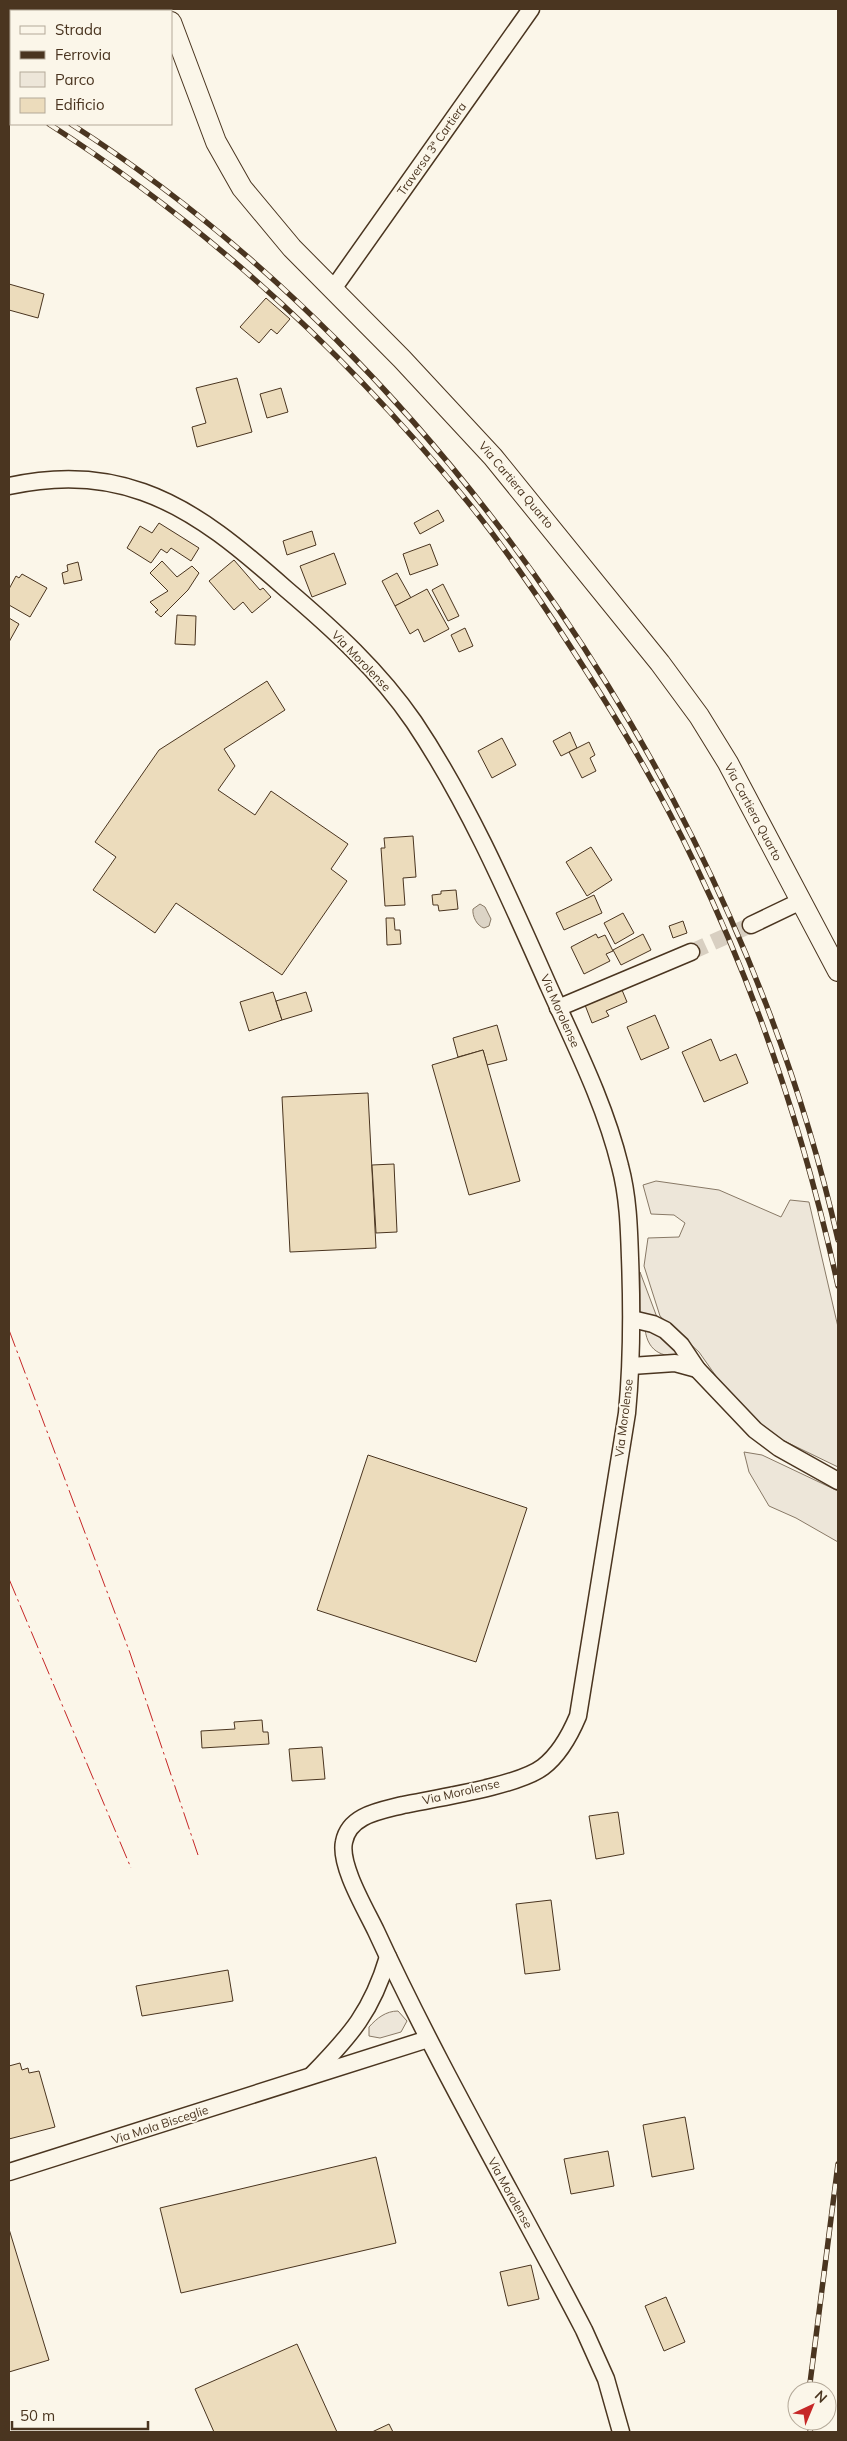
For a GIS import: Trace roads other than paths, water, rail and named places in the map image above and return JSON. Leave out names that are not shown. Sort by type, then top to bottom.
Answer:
[{"type":"street","name":"Traversa 3ª Cartiera","points":[[332,288],[531,9]]},
{"type":"street","name":"Via Cartiera Quarto","points":[[172,25],[204,116],[229,168],[270,223],[446,406],[510,477],[642,640],[713,739],[838,971]]},
{"type":"street","name":"Via Morolense","points":[[9,486],[54,479],[91,480],[132,488],[166,501],[206,525],[238,548],[350,647],[395,696],[442,769],[507,895],[599,1104],[620,1166],[628,1213],[632,1319],[631,1366],[626,1413],[584,1688],[578,1716],[570,1734],[554,1757],[530,1775],[371,1813],[356,1822],[347,1832],[343,1852],[348,1869],[428,2039],[584,2330],[606,2379],[621,2432]]},
{"type":"street","points":[[751,925],[801,901]]},
{"type":"street","points":[[558,1008],[690,952]]},
{"type":"street","points":[[632,1319],[653,1324],[665,1330],[681,1345],[696,1369],[733,1409],[762,1436],[831,1477]]},
{"type":"street","points":[[631,1366],[675,1363],[696,1369]]},
{"type":"street","name":"Via Mola Bisceglie","points":[[311,2076],[362,2019],[377,1991],[388,1957]]},
{"type":"street","name":"Via Mola Bisceglie","points":[[9,2172],[428,2039]]},
{"type":"tunnel","points":[[691,952],[751,925]]},
{"type":"railway","points":[[51,125],[108,163],[165,205],[273,296],[324,344],[374,395],[467,501],[534,591],[622,728],[683,839],[718,913],[760,1017],[796,1123],[838,1286]]},
{"type":"railway","points":[[72,125],[208,223],[336,339],[453,469],[559,610],[651,760],[730,916],[792,1077],[838,1240]]},
{"type":"railway","points":[[810,2381],[838,2164]]}]
